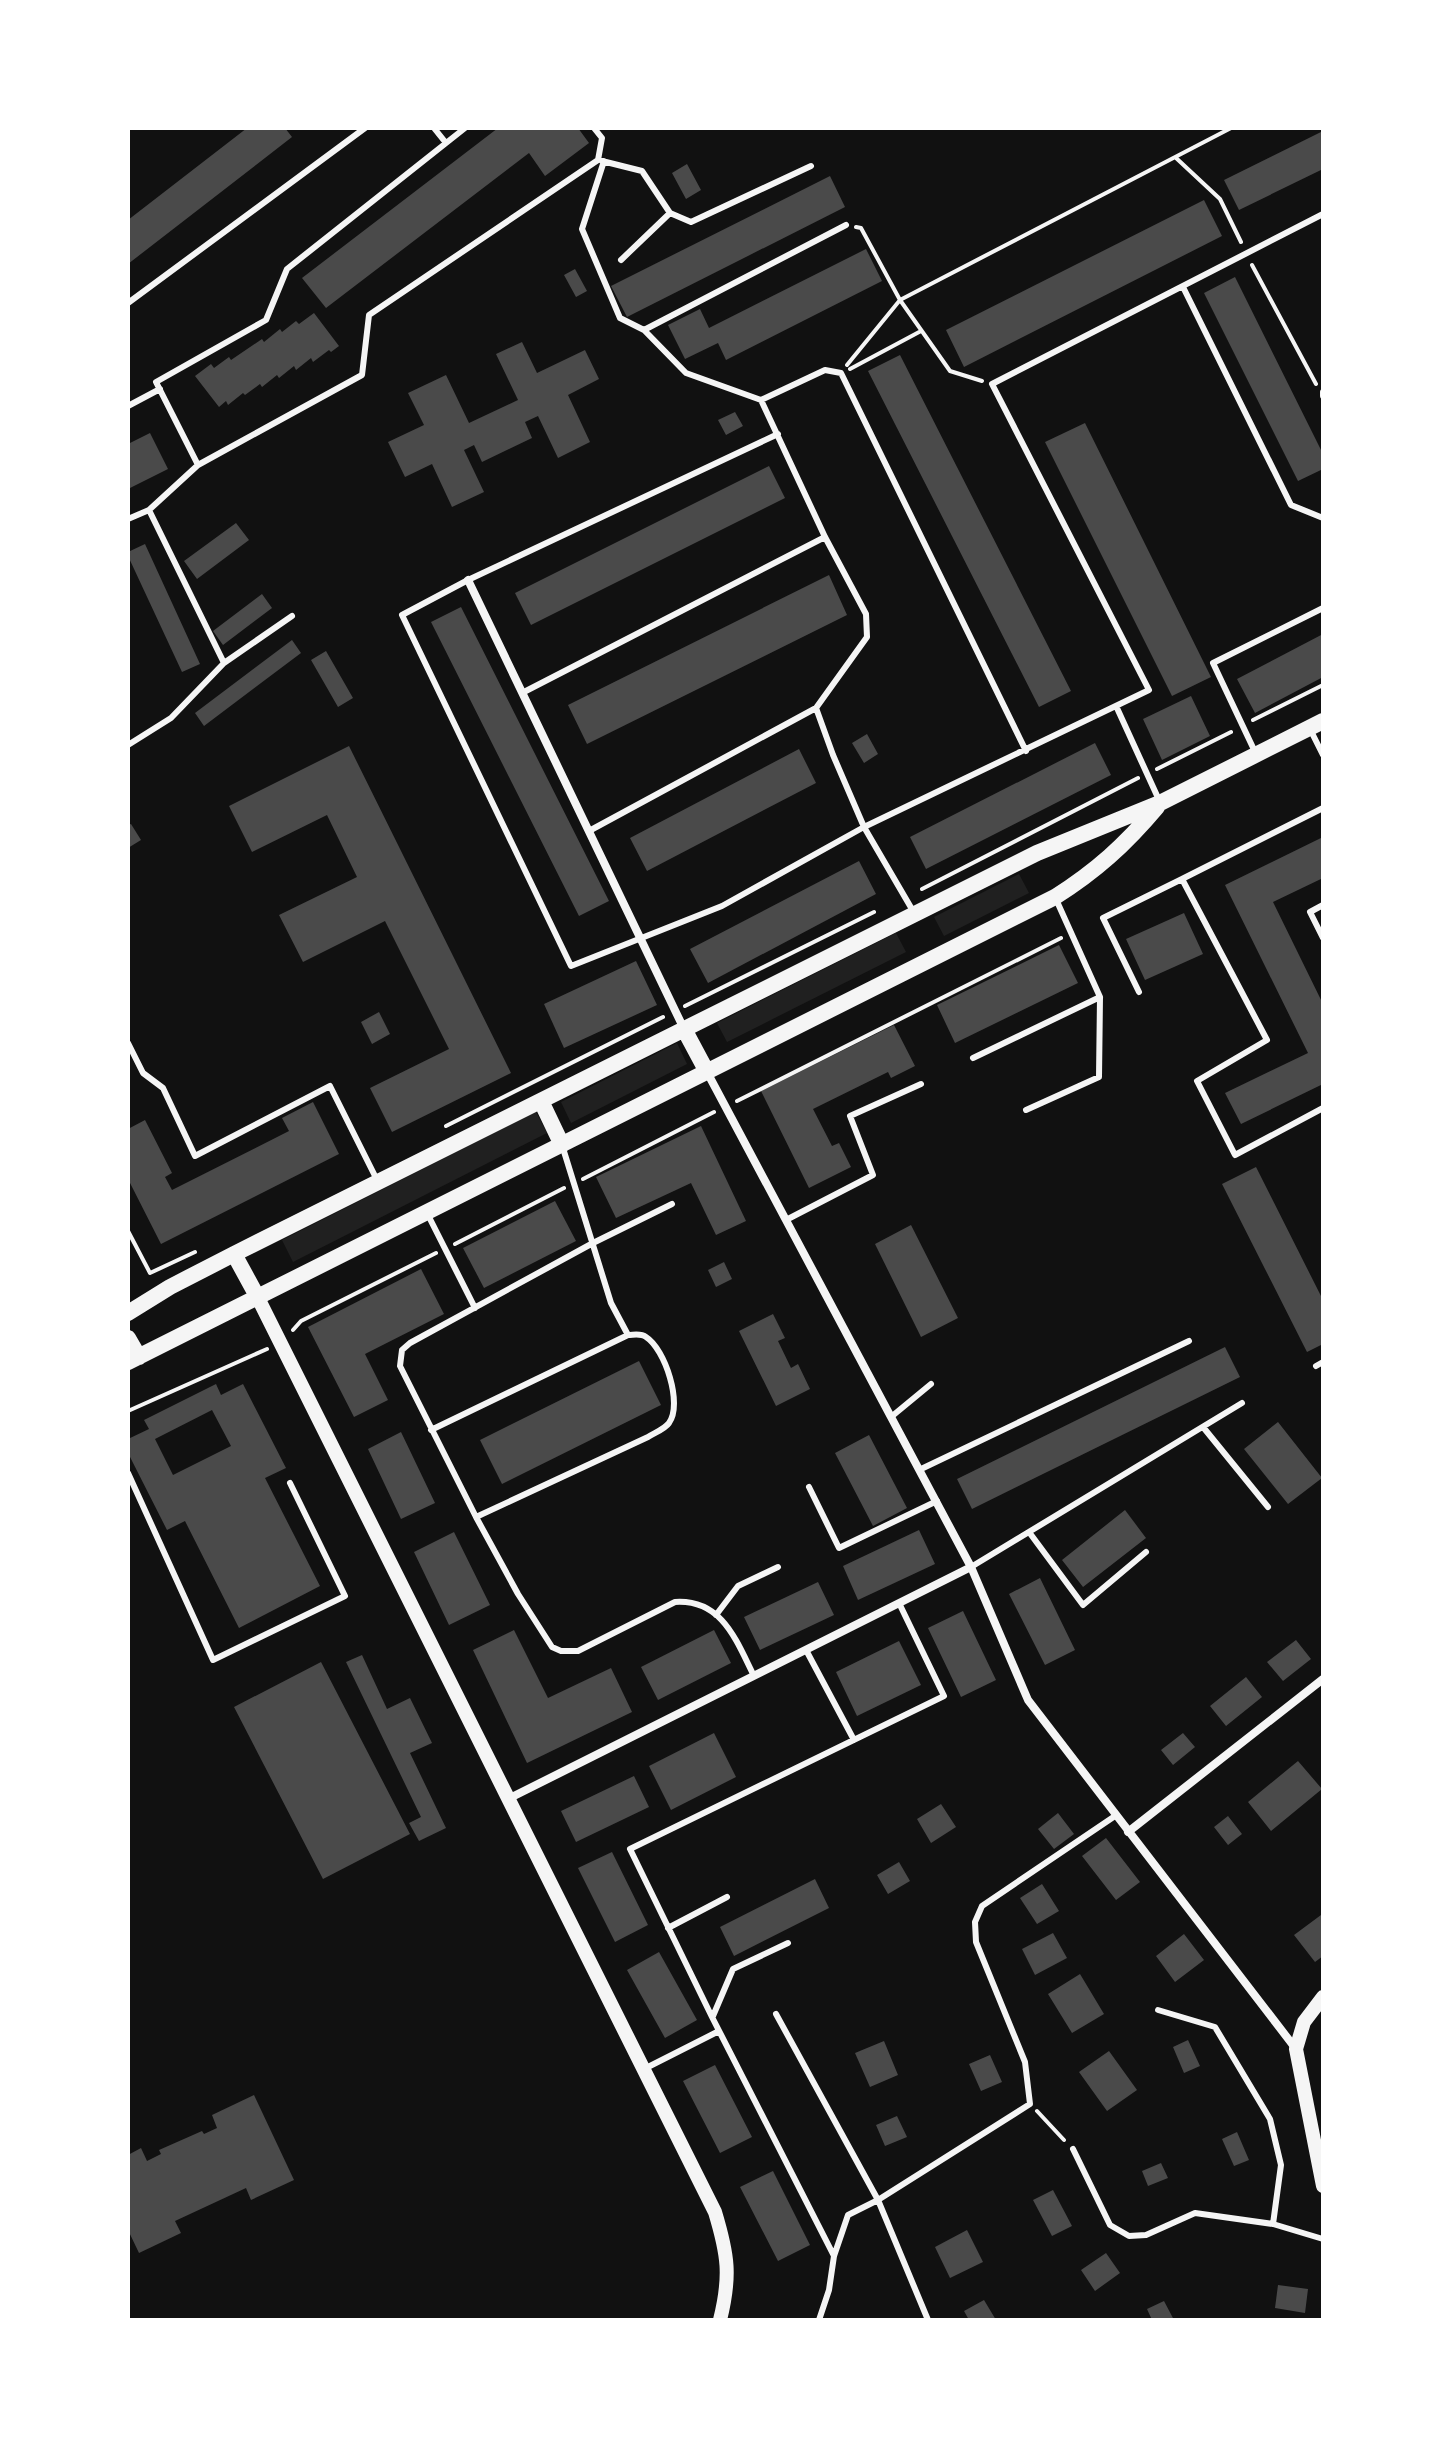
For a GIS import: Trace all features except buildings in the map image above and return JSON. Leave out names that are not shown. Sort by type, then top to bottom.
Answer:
[{"type":"main road","points":[[128,1313],[234,1254],[1037,853],[1160,803],[1316,724]]},
{"type":"main road","points":[[128,1338],[134,1359],[1055,897],[1091,874],[1127,843],[1160,803]]},
{"type":"main road","points":[[684,1029],[707,1072]]},
{"type":"main road","points":[[541,1101],[562,1145]]},
{"type":"main road","points":[[234,1254],[258,1298]]},
{"type":"street","points":[[468,580],[684,1029]]},
{"type":"street","points":[[707,1072],[971,1567],[1028,1700],[1296,2049],[1323,2186]]},
{"type":"street","points":[[258,1298],[715,2212],[726,2248],[728,2287],[720,2320]]},
{"type":"street","points":[[507,1800],[971,1567]]},
{"type":"street","points":[[1128,1832],[1323,1679]]},
{"type":"street","points":[[1296,2049],[1304,2022],[1323,1997]]},
{"type":"lane","points":[[128,303],[365,128]]},
{"type":"lane","points":[[434,128],[446,143]]},
{"type":"lane","points":[[198,465],[156,382],[266,320],[287,269],[465,128]]},
{"type":"lane","points":[[589,831],[816,708],[867,637],[866,614],[825,537],[761,400],[686,373],[644,330],[620,318],[582,229],[601,160],[602,138],[594,128]]},
{"type":"lane","points":[[128,519],[149,510],[198,465],[362,375],[369,315],[601,160],[642,171],[670,213],[691,222],[811,166]]},
{"type":"lane","points":[[621,260],[670,213]]},
{"type":"lane","points":[[778,434],[468,580],[402,615],[571,966],[722,906],[864,827],[1149,690],[992,384],[1323,214]]},
{"type":"lane","points":[[644,330],[846,225]]},
{"type":"lane","points":[[1183,287],[1291,505],[1323,518]]},
{"type":"lane","points":[[761,400],[825,370],[841,373],[1026,751]]},
{"type":"lane","points":[[128,406],[160,389]]},
{"type":"lane","points":[[149,510],[224,663]]},
{"type":"lane","points":[[522,693],[825,537]]},
{"type":"lane","points":[[1256,754],[1213,663],[1323,608]]},
{"type":"lane","points":[[128,745],[171,718],[224,663],[292,616]]},
{"type":"lane","points":[[816,708],[864,827],[907,896],[914,914]]},
{"type":"lane","points":[[1117,708],[1160,803]]},
{"type":"lane","points":[[1316,724],[1323,755]]},
{"type":"lane","points":[[1139,992],[1103,918],[1323,808]]},
{"type":"lane","points":[[1182,879],[1267,1040],[1197,1081],[1235,1155],[1323,1108]]},
{"type":"lane","points":[[1026,1110],[1099,1077],[1100,997],[1055,897]]},
{"type":"lane","points":[[1323,905],[1310,912],[1323,938]]},
{"type":"lane","points":[[973,1058],[1100,997]]},
{"type":"lane","points":[[128,1043],[143,1073],[163,1088],[195,1156],[330,1086],[378,1182]]},
{"type":"lane","points":[[786,1220],[873,1175],[850,1116],[921,1084]]},
{"type":"lane","points":[[562,1145],[611,1303],[628,1335]]},
{"type":"lane","points":[[672,1204],[593,1243],[410,1343],[400,1356],[400,1366],[476,1517],[552,1647],[561,1651],[578,1651],[675,1602],[693,1601],[704,1605],[731,1630],[754,1676]]},
{"type":"lane","points":[[427,1213],[475,1308]]},
{"type":"lane","points":[[431,1430],[628,1335],[647,1337],[659,1350],[675,1405],[669,1423],[648,1437],[476,1517]]},
{"type":"lane","points":[[919,1470],[1189,1341]]},
{"type":"lane","points":[[891,1417],[931,1384]]},
{"type":"lane","points":[[971,1567],[1242,1403]]},
{"type":"lane","points":[[1203,1427],[1268,1507]]},
{"type":"lane","points":[[128,1473],[213,1660],[345,1596],[290,1483]]},
{"type":"lane","points":[[809,1487],[839,1548],[937,1501]]},
{"type":"lane","points":[[1029,1532],[1083,1605],[1146,1552]]},
{"type":"lane","points":[[716,1615],[738,1586],[778,1567]]},
{"type":"lane","points":[[834,2256],[630,1849],[944,1696],[899,1603]]},
{"type":"lane","points":[[806,1650],[854,1740]]},
{"type":"lane","points":[[819,2320],[829,2290],[834,2256],[848,2215],[878,2200],[1030,2104],[1025,2062],[976,1942],[975,1922],[982,1906],[1115,1816]]},
{"type":"lane","points":[[668,1928],[727,1897]]},
{"type":"lane","points":[[712,2017],[733,1969],[788,1943]]},
{"type":"lane","points":[[1158,2010],[1215,2027],[1270,2119],[1281,2165],[1273,2224]]},
{"type":"lane","points":[[776,2014],[878,2200],[928,2320]]},
{"type":"lane","points":[[643,2070],[719,2031]]},
{"type":"lane","points":[[1073,2149],[1110,2225],[1129,2236],[1146,2235],[1195,2213],[1273,2224],[1323,2239]]},
{"type":"path","points":[[841,373],[900,300],[1231,128]]},
{"type":"path","points":[[1175,157],[1220,199],[1322,393]]},
{"type":"path","points":[[846,225],[861,228],[900,300],[950,371],[992,384]]},
{"type":"path","points":[[841,373],[921,331]]},
{"type":"path","points":[[907,896],[1323,685]]},
{"type":"path","points":[[436,1131],[875,912]]},
{"type":"path","points":[[128,1411],[280,1343],[301,1321],[1070,933]]},
{"type":"path","points":[[128,1231],[150,1273],[203,1248]]},
{"type":"path","points":[[1030,2104],[1073,2149]]},
{"type":"shaded area","points":[[1019,874],[1029,893],[944,936],[934,917]]},
{"type":"shaded area","points":[[896,933],[906,952],[727,1042],[717,1023]]},
{"type":"shaded area","points":[[677,1043],[687,1064],[571,1123],[561,1102]]},
{"type":"shaded area","points":[[536,1112],[547,1133],[293,1262],[282,1240]]}]
